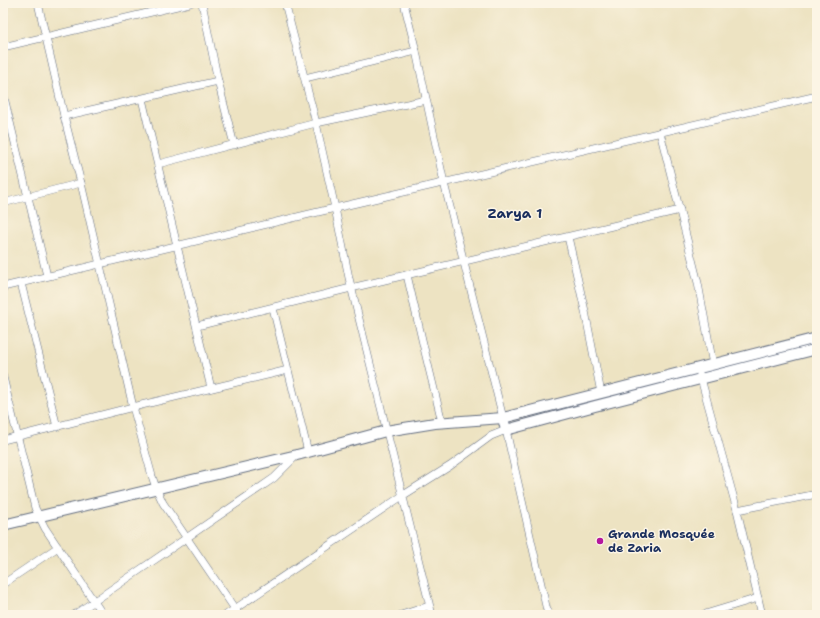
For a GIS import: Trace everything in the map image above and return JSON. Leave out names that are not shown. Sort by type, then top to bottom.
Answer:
[{"type":"street","points":[[38,3],[133,408],[156,488],[163,503],[237,612]]},
{"type":"street","points":[[3,47],[190,3]]},
{"type":"street","points":[[202,3],[218,81],[234,145]]},
{"type":"street","points":[[285,3],[316,123],[351,288],[432,615]]},
{"type":"street","points":[[404,3],[416,51],[444,183],[506,430],[548,615]]},
{"type":"street","points":[[304,78],[416,51]]},
{"type":"street","points":[[64,116],[218,81]]},
{"type":"street","points":[[3,93],[46,276]]},
{"type":"street","points":[[3,287],[100,263],[817,96]]},
{"type":"street","points":[[142,98],[211,388]]},
{"type":"street","points":[[158,164],[316,123],[426,100]]},
{"type":"street","points":[[660,132],[698,283],[713,364]]},
{"type":"street","points":[[3,203],[81,182]]},
{"type":"street","points":[[197,326],[680,210]]},
{"type":"street","points":[[568,237],[585,311],[601,393]]},
{"type":"street","points":[[407,275],[442,422]]},
{"type":"street","points":[[21,283],[57,427]]},
{"type":"street","points":[[273,308],[308,452]]},
{"type":"street","points":[[226,615],[237,612],[402,496],[450,466],[491,436],[506,430],[700,374],[713,364],[817,338]]},
{"type":"street","points":[[3,525],[297,455],[386,431],[442,422],[503,418],[601,393],[817,349]]},
{"type":"street","points":[[3,440],[288,370]]},
{"type":"street","points":[[700,374],[737,510],[762,615]]},
{"type":"street","points":[[3,377],[35,508],[45,528],[103,615]]},
{"type":"street","points":[[74,615],[274,478],[297,455]]},
{"type":"street","points":[[737,510],[817,494]]},
{"type":"street","points":[[3,584],[58,547]]},
{"type":"street","points":[[702,615],[758,598]]},
{"type":"street","points":[[401,615],[429,606]]},
{"type":"place","name":"Grande Mosquée de Zaria","points":[[600,541]]},
{"type":"district","name":"Zarya 1","points":[[515,213]]}]
